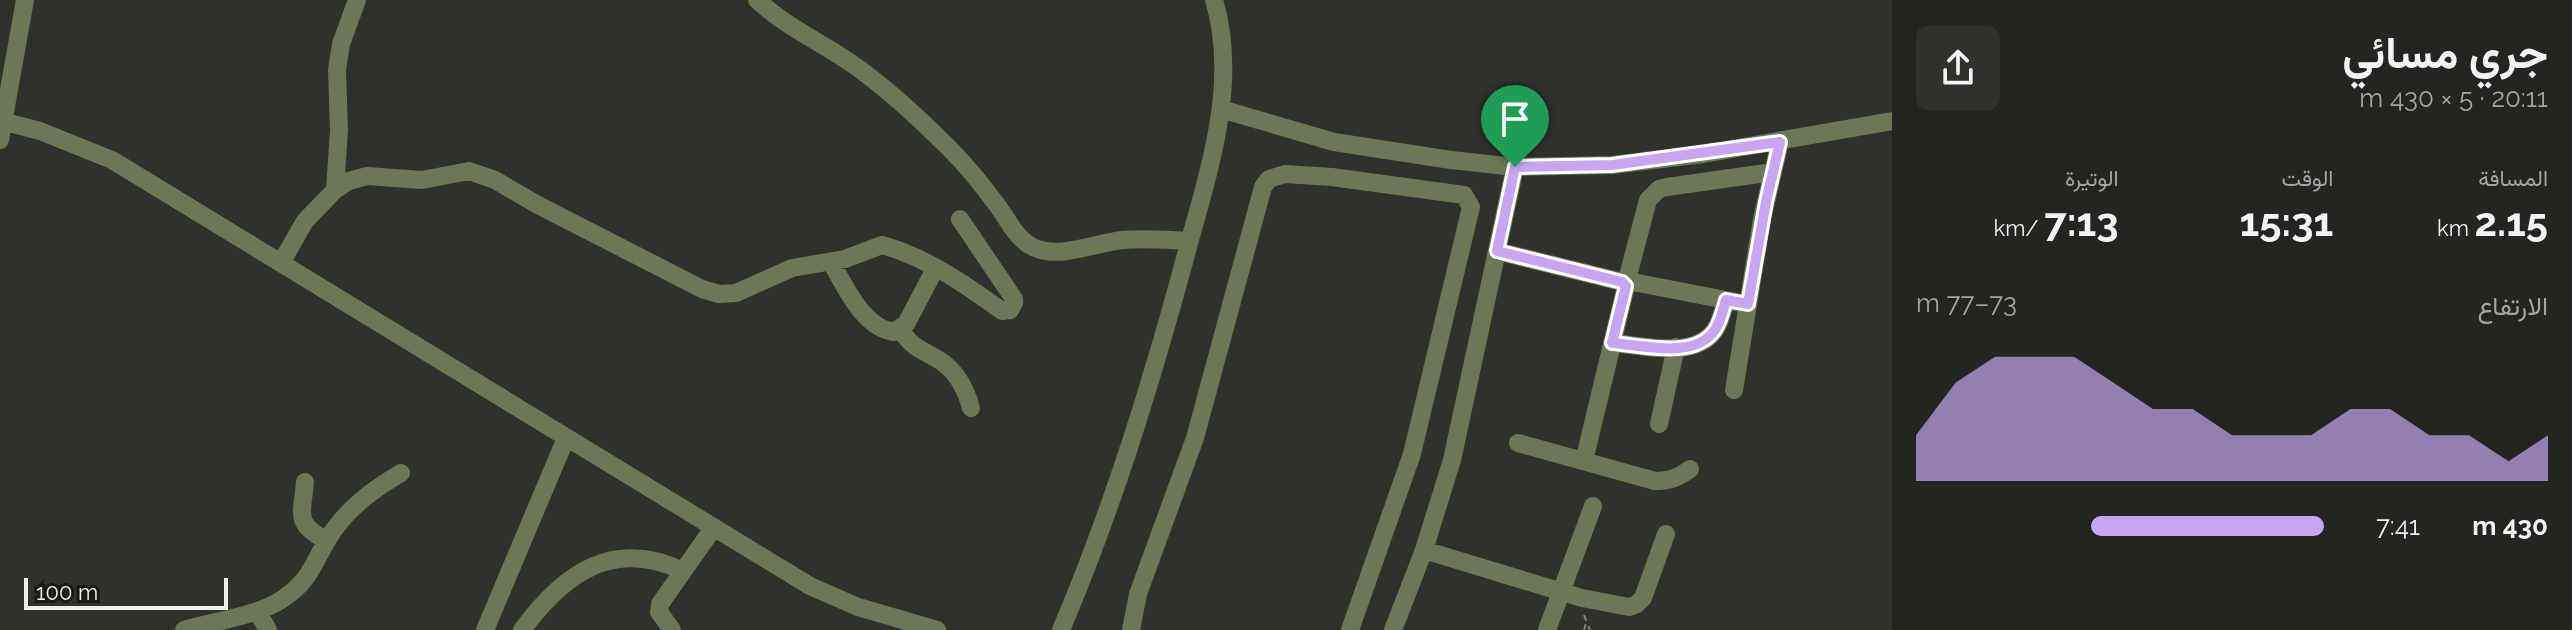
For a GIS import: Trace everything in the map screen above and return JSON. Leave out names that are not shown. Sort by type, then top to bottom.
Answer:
[{"type":"street","points":[[25,0],[4,92],[1,130],[40,131],[112,160],[810,586],[858,607],[937,630]]},
{"type":"street","points":[[335,190],[339,130],[337,70],[341,44],[357,0]]},
{"type":"street","points":[[757,0],[776,16],[851,63],[904,105],[953,152],[997,204],[1022,240],[1034,248],[1049,253],[1125,240],[1189,241]]},
{"type":"street","points":[[1061,630],[1107,514],[1140,418],[1189,241],[1221,109],[1222,41],[1214,0]]},
{"type":"street","points":[[1221,109],[1334,142],[1515,167],[1612,165],[1780,142],[1892,121]]},
{"type":"street","points":[[1734,390],[1762,219],[1780,142]]},
{"type":"street","points":[[1393,630],[1424,550],[1460,430],[1515,167]]},
{"type":"street","points":[[281,263],[305,221],[335,190],[349,181],[367,176],[422,180],[469,171],[482,174],[702,289],[719,294],[736,293],[792,268],[831,262],[882,245],[935,269],[1006,312],[1013,307],[1014,299],[960,219]]},
{"type":"street","points":[[1584,461],[1648,200],[1653,193],[1667,187],[1773,172]]},
{"type":"street","points":[[1131,630],[1138,594],[1195,438],[1263,187],[1269,179],[1285,174],[1332,177],[1464,195],[1471,207],[1412,454],[1350,630]]},
{"type":"street","points":[[1497,251],[1627,282],[1748,304]]},
{"type":"street","points":[[831,262],[855,301],[871,320],[887,331],[901,329],[909,319],[935,269]]},
{"type":"street","points":[[1612,343],[1676,347],[1699,344],[1717,328],[1726,300]]},
{"type":"street","points":[[901,329],[912,346],[948,366],[959,378],[971,408]]},
{"type":"street","points":[[1659,424],[1676,347]]},
{"type":"street","points":[[485,630],[566,438]]},
{"type":"street","points":[[1518,443],[1655,481],[1679,477],[1690,469]]},
{"type":"street","points":[[184,630],[257,611],[281,600],[301,584],[317,564],[341,520],[359,502],[401,473]]},
{"type":"street","points":[[305,482],[303,523],[327,541]]},
{"type":"street","points":[[1547,630],[1593,506]]},
{"type":"street","points":[[672,630],[659,608],[714,527]]},
{"type":"street","points":[[1424,550],[1582,598],[1621,606],[1637,604],[1646,590],[1666,534]]},
{"type":"street","points":[[522,630],[560,586],[583,569],[610,560],[639,558],[667,563],[683,571]]},
{"type":"street","points":[[257,611],[268,630]]},
{"type":"street","points":[[679,630],[686,630]]},
{"type":"path","points":[[1584,630],[1586,622]]},
{"type":"route","points":[[1780,142],[1748,304],[1726,300],[1717,328],[1699,344],[1676,347],[1612,343],[1626,286],[1622,282],[1497,251],[1515,167],[1612,165],[1780,142]]}]
